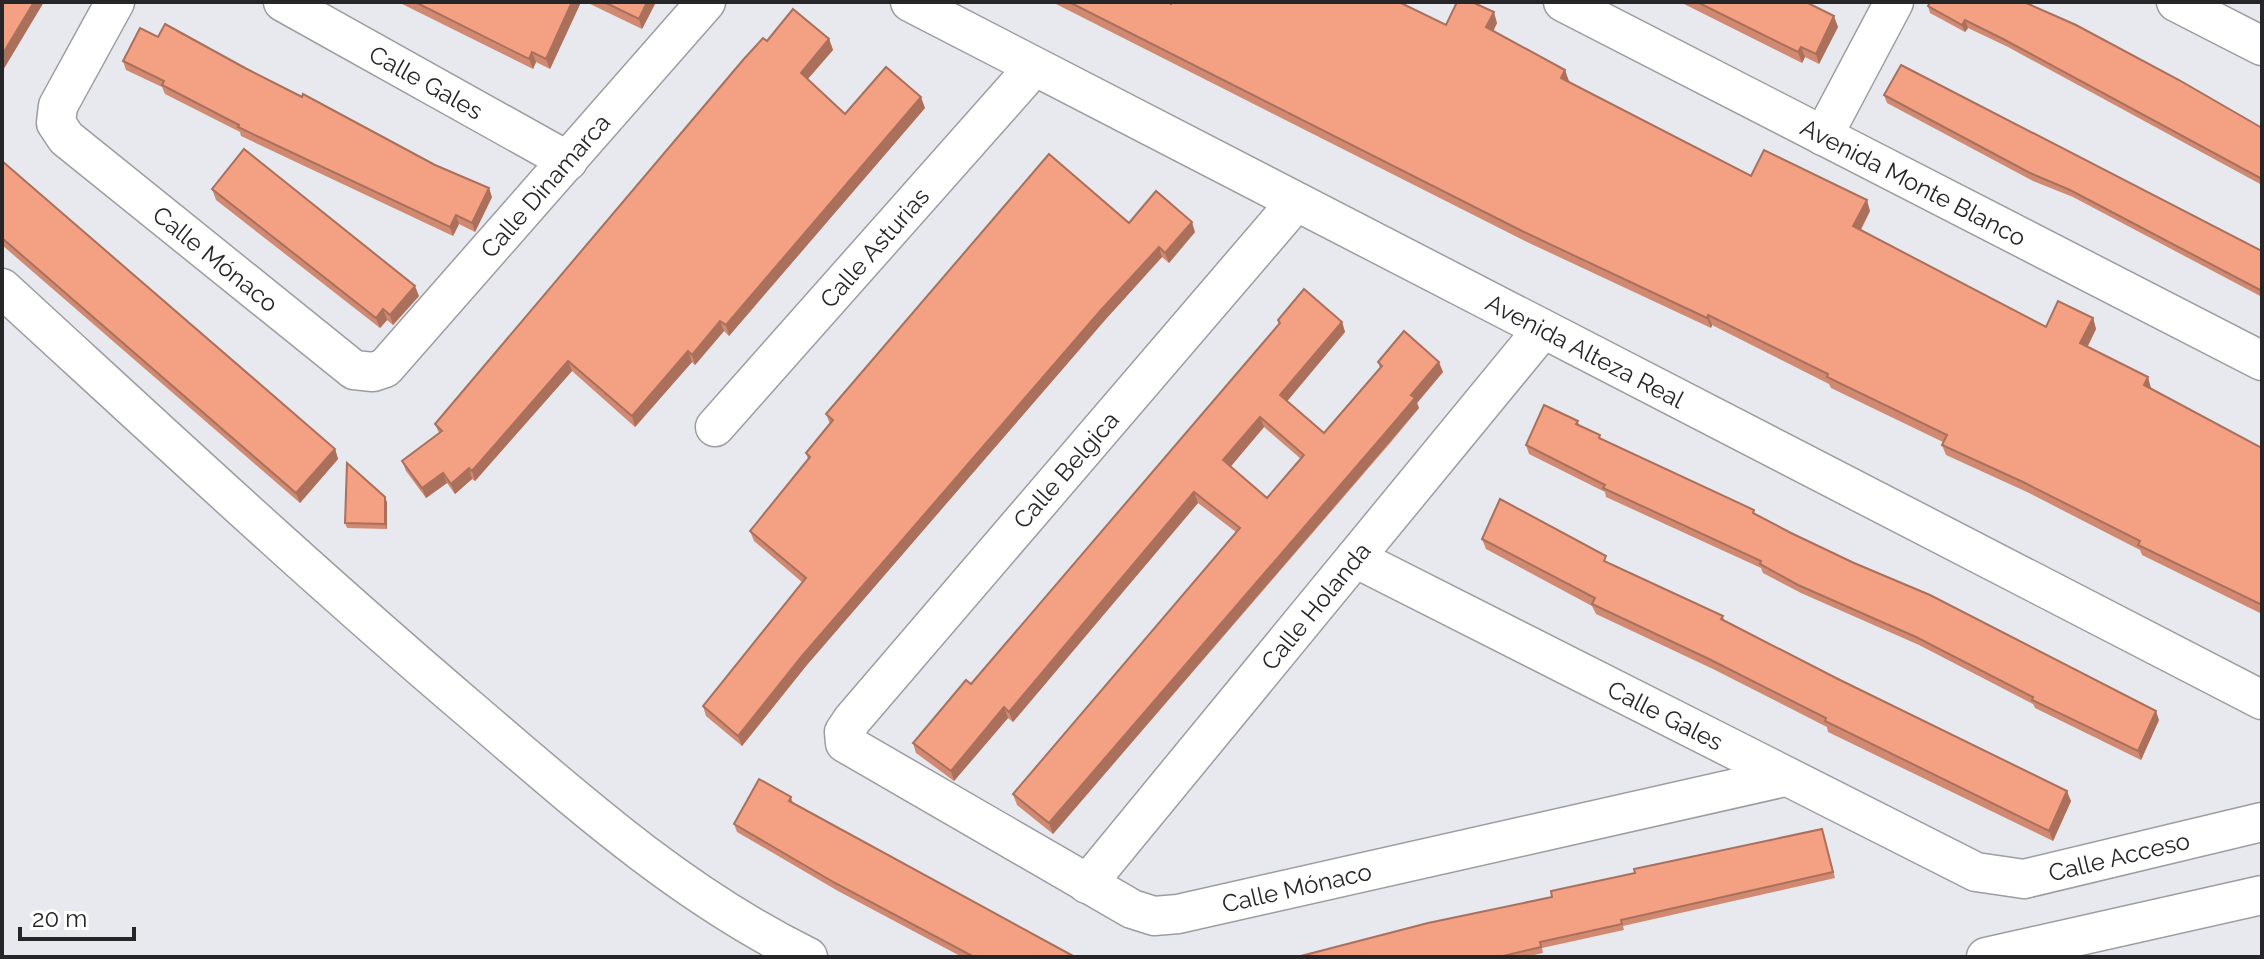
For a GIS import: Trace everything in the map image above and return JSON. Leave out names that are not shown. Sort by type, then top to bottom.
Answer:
[{"type":"street","name":"Calle Mónaco","points":[[115,2],[58,106],[56,123],[66,138],[354,370],[373,372],[385,368]]},
{"type":"street","name":"Calle Gales","points":[[283,2],[568,161]]},
{"type":"street","name":"Calle Dinamarca","points":[[385,368],[706,2]]},
{"type":"street","name":"Avenida Alteza Real","points":[[910,2],[2262,700]]},
{"type":"street","name":"Avenida Monte Blanco","points":[[1563,2],[2262,361]]},
{"type":"street","points":[[1823,136],[1894,2]]},
{"type":"street","points":[[2176,2],[2262,46]]},
{"type":"street","name":"Calle Asturias","points":[[715,427],[1034,67]]},
{"type":"street","name":"Calle Belgica","points":[[845,743],[844,732],[852,720],[1296,202]]},
{"type":"street","points":[[2,288],[368,623],[572,797],[677,880],[764,935],[808,957]]},
{"type":"street","name":"Calle Holanda","points":[[1087,884],[1543,329]]},
{"type":"street","name":"Calle Gales","points":[[1355,558],[1976,872]]},
{"type":"street","name":"Calle Mónaco","points":[[845,743],[1087,884],[1132,909],[1154,916],[1178,914],[1785,777]]},
{"type":"street","name":"Calle Acceso","points":[[1976,872],[2024,879],[2262,822]]},
{"type":"street","points":[[1986,957],[2262,895]]},
{"type":"building","points":[[2,2],[34,2],[2,55]]},
{"type":"building","points":[[415,2],[572,2],[546,59],[532,52],[529,59]]},
{"type":"building","points":[[604,2],[647,2],[639,19]]},
{"type":"building","points":[[1069,2],[1399,2],[1446,25],[1457,2],[1472,2],[1494,12],[1486,27],[1565,70],[1561,78],[1751,176],[1764,150],[1867,200],[1853,226],[2046,327],[2058,301],[2093,318],[2080,343],[2148,377],[2144,385],[2262,448],[2262,605],[2138,545],[2140,541],[2023,482],[1942,445],[1947,435],[1827,377],[1828,374],[1708,315],[1707,318],[1524,232]]},
{"type":"building","points":[[1697,2],[1806,2],[1834,16],[1816,54],[1801,47],[1798,52]]},
{"type":"building","points":[[1930,2],[2024,2],[2076,25],[2262,128],[2262,179],[2005,40],[1965,20],[1962,25],[1928,6]]},
{"type":"building","points":[[793,9],[829,39],[801,73],[845,114],[886,67],[921,97],[726,325],[720,321],[692,355],[688,351],[632,416],[568,361],[472,471],[469,468],[451,484],[443,473],[422,488],[402,461],[442,431],[435,424],[743,60],[763,38],[767,41]]},
{"type":"building","points":[[165,24],[435,165],[489,188],[472,223],[456,215],[450,227],[238,127],[162,85],[164,81],[123,61],[140,28],[158,37]]},
{"type":"building","points":[[1901,65],[2262,251],[2262,291],[1884,95]]},
{"type":"building","points":[[244,149],[415,286],[390,315],[383,309],[376,318],[212,189]]},
{"type":"building","points":[[1049,154],[1129,223],[1156,191],[1192,222],[1165,253],[1159,247],[1101,310],[802,656],[738,736],[703,706],[806,578],[750,531],[810,457],[806,453],[833,420],[826,414]]},
{"type":"building","points":[[2,161],[335,449],[296,493],[2,238]]},
{"type":"building","points":[[1304,289],[1342,322],[1280,395],[1324,433],[1382,366],[1378,362],[1404,331],[1439,362],[1411,395],[1415,398],[1049,823],[1013,794],[1240,528],[1194,492],[1009,712],[1004,707],[951,771],[913,743],[966,680],[971,684],[1280,323],[1278,320]],"holes":[[[1260,417],[1304,455],[1267,498],[1223,460]]]},
{"type":"building","points":[[1544,405],[1578,421],[1576,424],[1600,435],[1599,438],[1754,510],[1753,513],[1854,563],[1930,595],[2156,711],[2138,751],[2032,700],[2033,697],[1916,637],[1798,585],[1760,564],[1761,561],[1603,488],[1605,485],[1526,445]]},
{"type":"building","points":[[347,463],[385,497],[385,524],[345,523]]},
{"type":"building","points":[[1500,499],[1606,556],[1604,561],[1723,616],[1721,619],[1838,679],[2067,791],[2049,831],[1825,721],[1826,718],[1709,659],[1592,604],[1595,598],[1482,539]]},
{"type":"building","points":[[759,779],[791,797],[789,801],[1075,957],[974,957],[835,883],[734,824]]},
{"type":"building","points":[[1822,829],[1833,872],[1621,920],[1622,924],[1540,942],[1541,947],[1499,957],[1297,957],[1428,923],[1552,897],[1551,891],[1635,873],[1634,869]]}]
